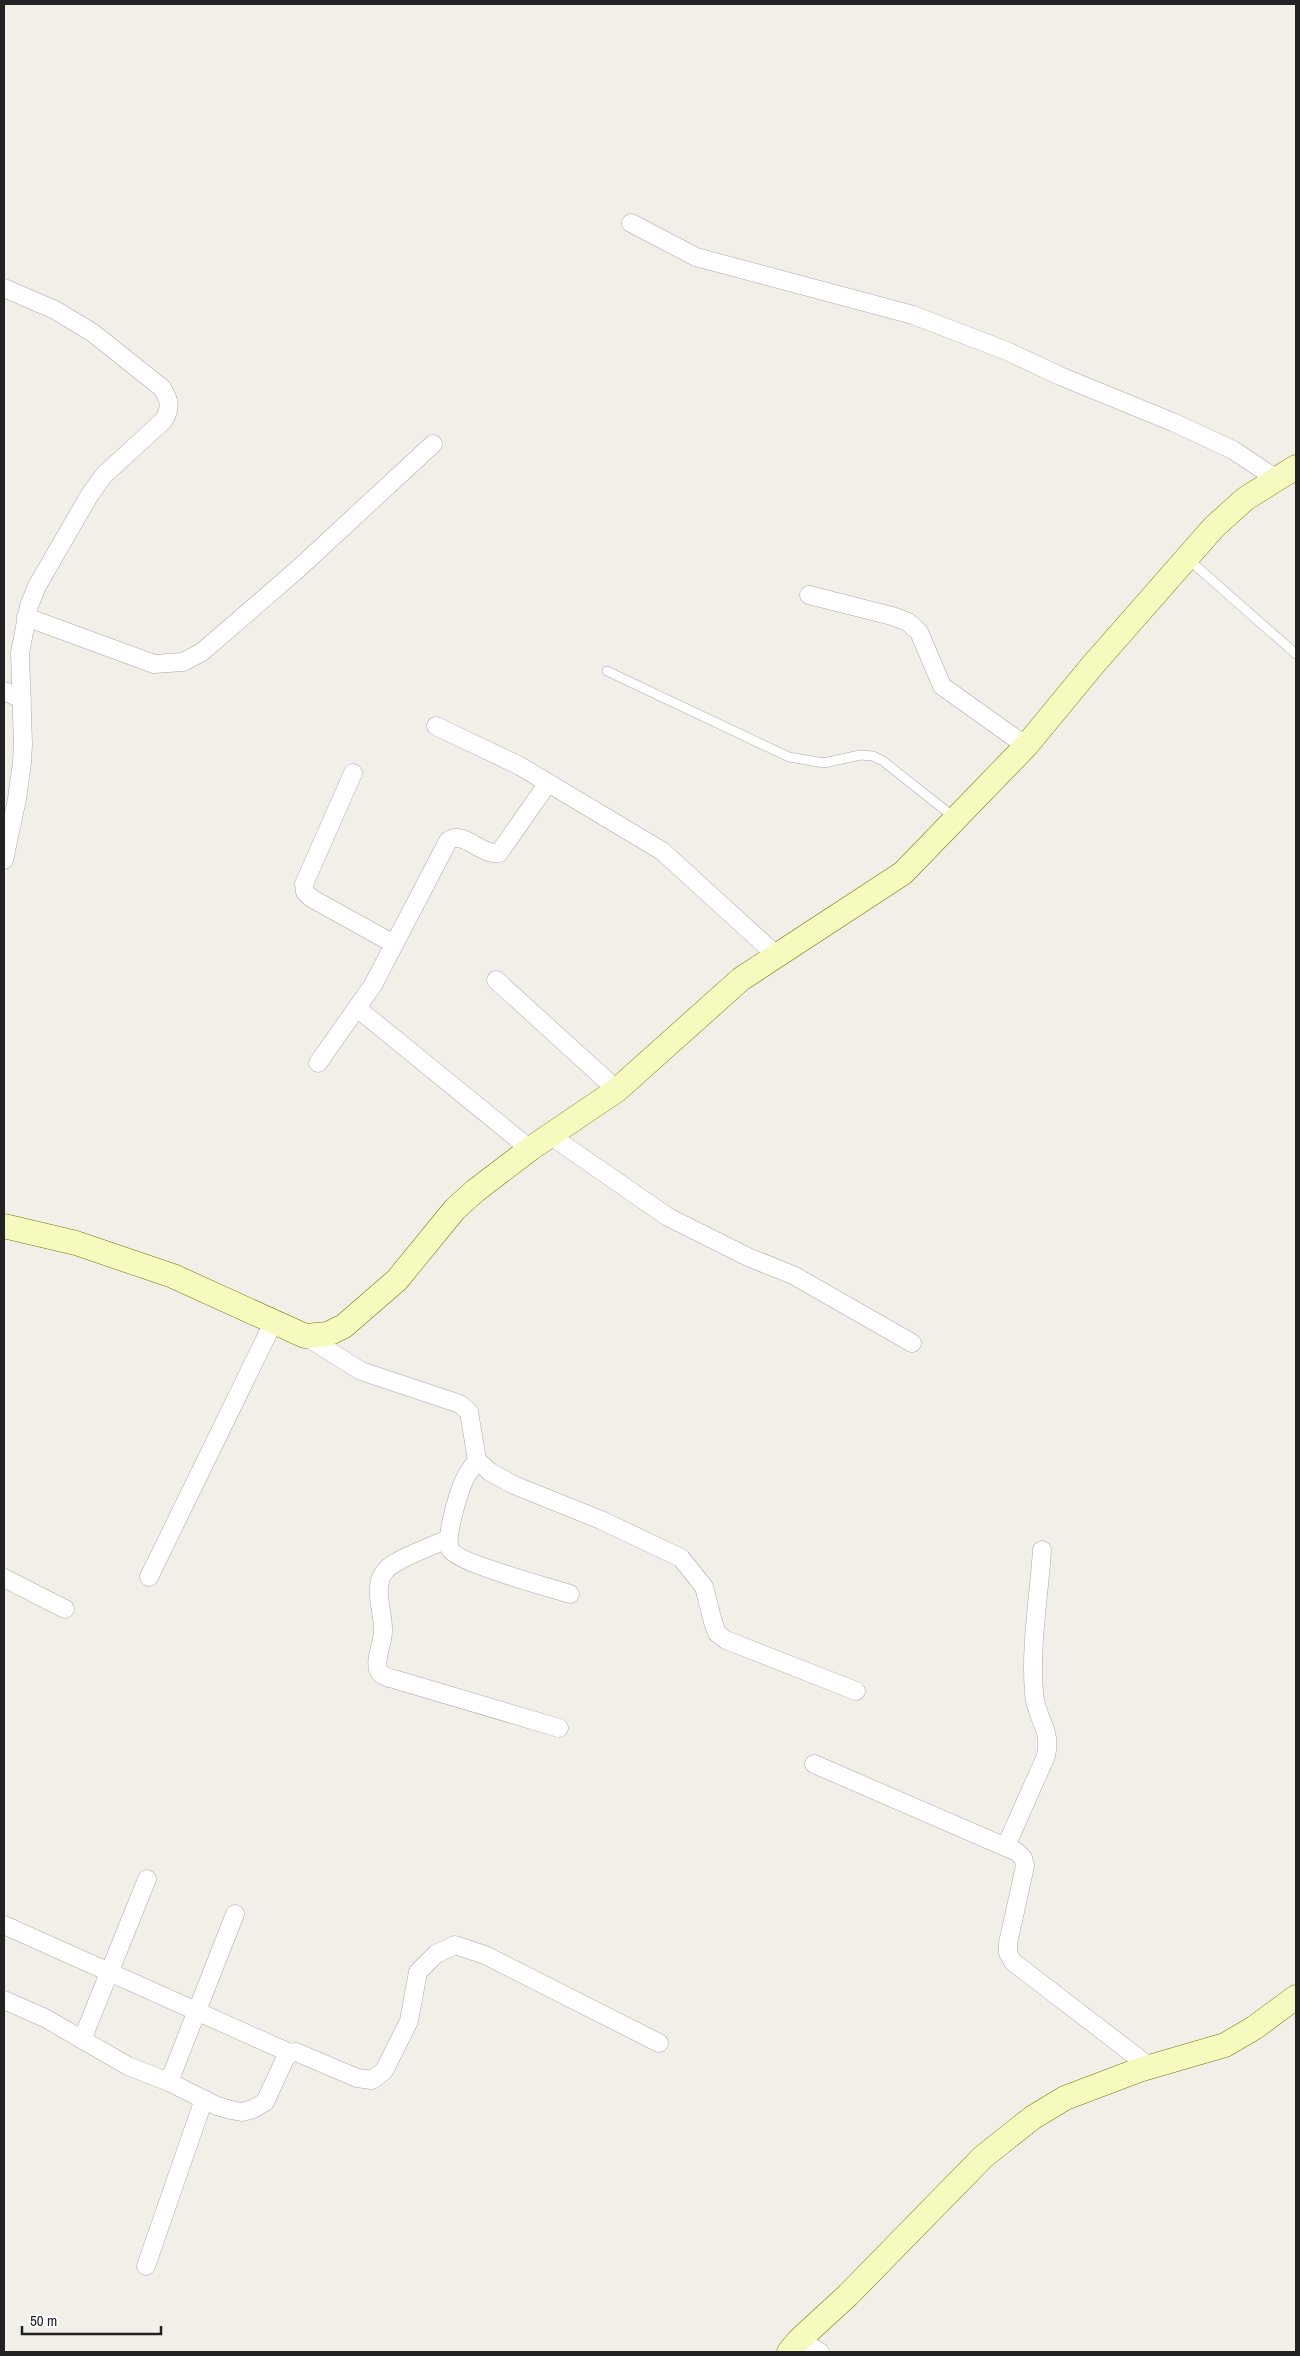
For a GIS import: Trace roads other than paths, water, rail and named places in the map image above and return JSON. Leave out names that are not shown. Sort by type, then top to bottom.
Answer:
[{"type":"street","points":[[632,223],[696,257],[912,315],[1008,351],[1060,376],[1175,423],[1287,472]]},
{"type":"street","points":[[4,288],[55,310],[93,333],[162,388],[170,399],[169,411],[164,420],[104,475],[89,496],[37,586],[26,617],[20,652],[22,762],[17,798],[4,860]]},
{"type":"street","points":[[26,617],[154,664],[183,662],[202,652],[298,569],[432,444]]},
{"type":"street","points":[[304,1336],[328,1334],[344,1326],[397,1280],[455,1209],[530,1149],[617,1090],[742,978],[776,954],[903,873],[1026,746],[1111,644],[1214,527],[1245,499],[1287,472]]},
{"type":"street","points":[[809,595],[892,616],[908,622],[919,632],[942,686],[1026,746]]},
{"type":"street","points":[[4,691],[22,699]]},
{"type":"street","points":[[436,726],[520,766],[662,851],[689,873],[776,954]]},
{"type":"street","points":[[353,773],[304,884],[305,892],[312,898],[394,944]]},
{"type":"street","points":[[318,1063],[373,985],[448,841],[453,837],[460,837],[484,852],[499,853],[548,783]]},
{"type":"street","points":[[496,980],[617,1090]]},
{"type":"street","points":[[357,1008],[530,1149]]},
{"type":"street","points":[[550,1136],[668,1217],[748,1257],[793,1275],[912,1343]]},
{"type":"street","points":[[4,1226],[76,1243],[173,1276],[304,1336],[361,1371],[460,1404],[469,1412],[477,1460],[490,1472],[514,1485],[601,1520],[681,1558],[704,1587],[713,1622],[718,1632],[726,1640],[856,1691]]},
{"type":"street","points":[[149,1577],[273,1323]]},
{"type":"street","points":[[477,1460],[464,1481],[448,1538],[450,1550],[457,1557],[570,1594]]},
{"type":"street","points":[[448,1538],[391,1566],[382,1577],[379,1600],[383,1629],[377,1660],[378,1670],[382,1675],[397,1680],[559,1728]]},
{"type":"street","points":[[1006,1846],[1046,1756],[1049,1741],[1036,1709],[1033,1679],[1042,1550]]},
{"type":"street","points":[[4,1578],[65,1609]]},
{"type":"street","points":[[814,1764],[1017,1852],[1023,1858],[1025,1866],[1008,1943],[1008,1953],[1012,1962],[1150,2066]]},
{"type":"street","points":[[82,2040],[147,1880]]},
{"type":"street","points":[[169,2082],[199,2012],[235,1914]]},
{"type":"street","points":[[4,1925],[290,2053],[305,2054],[357,2078],[366,2080],[376,2078],[384,2071],[409,2021],[418,1972],[436,1954],[455,1945],[485,1955],[659,2043]]},
{"type":"street","points":[[794,2346],[848,2295],[983,2158],[1032,2118],[1065,2098],[1150,2066],[1225,2045],[1254,2028],[1296,1997]]},
{"type":"street","points":[[4,2000],[45,2018],[128,2066],[231,2110],[242,2112],[253,2109],[264,2102],[290,2053]]},
{"type":"street","points":[[146,2266],[204,2099]]},
{"type":"street","points":[[794,2346],[820,2352]]},
{"type":"lane","points":[[1175,572],[1296,654]]},
{"type":"lane","points":[[607,671],[789,757],[824,763],[860,755],[873,756],[884,760],[956,819]]}]
